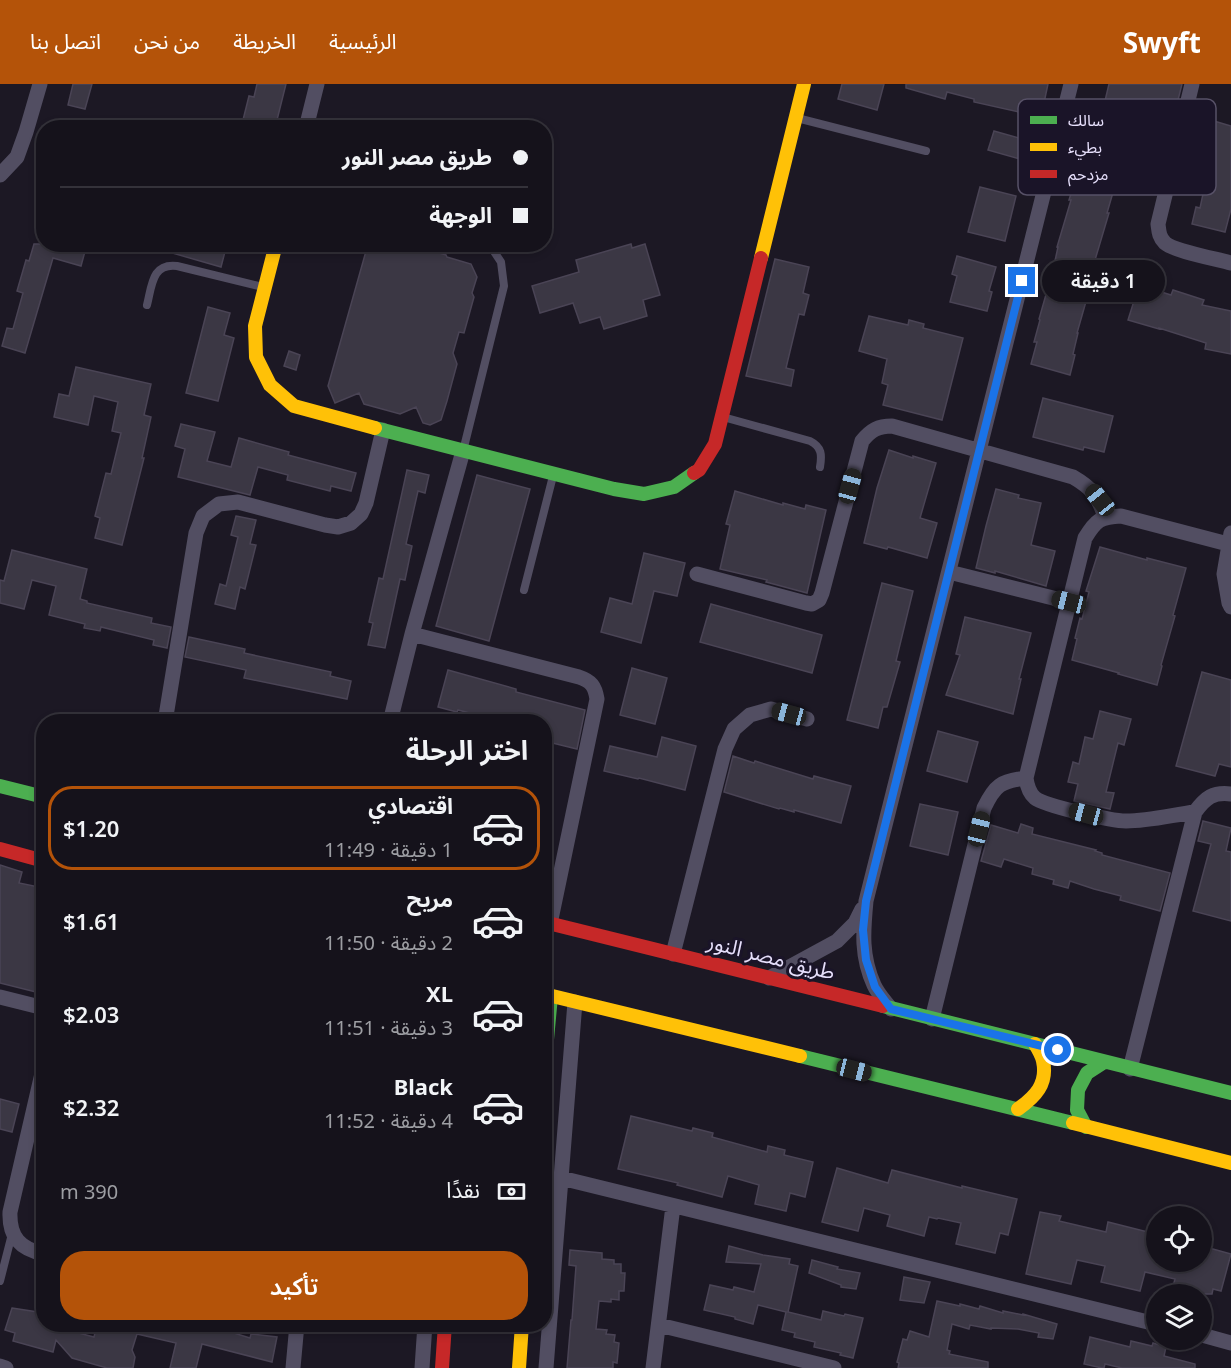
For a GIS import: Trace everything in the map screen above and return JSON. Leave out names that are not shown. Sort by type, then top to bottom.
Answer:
[{"type":"street","points":[[0,176],[17,157],[40,84]]},
{"type":"street","points":[[308,120],[317,84]]},
{"type":"street","points":[[274,252],[255,326],[256,357],[270,385],[294,406],[614,489],[644,494],[674,487],[699,470],[715,444],[804,84]]},
{"type":"street","points":[[1067,99],[1071,84]]},
{"type":"street","points":[[1188,99],[1192,84]]},
{"type":"street","points":[[891,1009],[875,987],[866,960],[863,930],[866,901],[1043,195]]},
{"type":"street","points":[[1165,195],[1158,225],[1159,234],[1165,243],[1175,248],[1231,263]]},
{"type":"street","points":[[697,574],[812,604],[819,600],[862,441],[880,426],[892,426],[1073,477],[1088,486],[1100,500],[1105,517]]},
{"type":"street","points":[[166,714],[196,533],[203,516],[219,504],[238,502],[325,525],[338,527],[351,523],[361,514],[366,503],[383,430]]},
{"type":"street","points":[[392,714],[463,451]]},
{"type":"street","points":[[1195,812],[1140,820],[1106,819],[1035,799],[1028,789],[1026,778],[1085,538],[1093,525],[1105,517],[1120,516],[1230,539],[1224,574],[1231,607]]},
{"type":"street","points":[[949,572],[1069,602]]},
{"type":"street","points":[[412,634],[579,677],[589,681],[595,688],[597,699],[552,901]]},
{"type":"street","points":[[673,954],[725,749],[734,729],[750,715],[771,709],[807,719]]},
{"type":"street","points":[[932,1019],[984,808],[993,791],[1007,780],[1026,778]]},
{"type":"street","points":[[0,786],[36,795]]},
{"type":"street","points":[[1130,1069],[1195,812],[1203,801],[1215,794],[1231,794]]},
{"type":"street","points":[[0,849],[36,859]]},
{"type":"street","points":[[769,978],[837,941],[855,923],[866,901]]},
{"type":"street","name":"طريق مصر النور","points":[[552,924],[1231,1093]]},
{"type":"street","points":[[552,996],[1231,1163]]},
{"type":"street","points":[[0,997],[36,1006]]},
{"type":"street","points":[[552,1292],[575,1002]]},
{"type":"street","points":[[1018,1109],[1034,1098],[1042,1081],[1043,1061],[1035,1044]]},
{"type":"street","points":[[1086,1128],[1077,1110],[1078,1090],[1087,1073],[1104,1062]]},
{"type":"street","points":[[36,1131],[10,1212],[12,1232],[18,1242],[27,1249],[36,1252]]},
{"type":"street","points":[[561,1178],[1146,1322]]},
{"type":"street","points":[[654,1368],[673,1206]]},
{"type":"street","points":[[659,1325],[834,1368]]},
{"type":"street","points":[[293,1368],[296,1332]]},
{"type":"street","points":[[422,1368],[424,1332]]},
{"type":"street","points":[[442,1368],[444,1332]]},
{"type":"street","points":[[519,1368],[521,1332]]},
{"type":"street","points":[[546,1368],[549,1332]]},
{"type":"street","points":[[1212,1338],[1231,1343]]},
{"type":"street","points":[[0,1366],[6,1368]]},
{"type":"lane","points":[[796,118],[927,151]]},
{"type":"lane","points":[[463,451],[504,286],[501,262],[494,252]]},
{"type":"lane","points":[[147,305],[154,277],[159,269],[168,265],[265,287]]},
{"type":"lane","points":[[722,416],[816,444],[822,455],[820,467]]},
{"type":"lane","points":[[524,591],[553,474]]},
{"type":"lane","points":[[0,1281],[12,1232]]},
{"type":"building","points":[[73,84],[92,84],[85,109],[68,105]]},
{"type":"building","points":[[257,84],[286,84],[277,120],[243,120],[249,96],[254,97]]},
{"type":"building","points":[[842,84],[884,84],[877,110],[838,99]]},
{"type":"building","points":[[906,84],[1048,84],[1045,99],[1018,99],[1018,112],[974,102],[974,99],[947,92],[945,99],[906,88]]},
{"type":"building","points":[[1109,84],[1182,84],[1178,99],[1105,99]]},
{"type":"building","points":[[1216,122],[1231,126],[1231,209],[1225,232],[1192,224],[1196,207],[1200,208],[1203,195],[1216,195]]},
{"type":"building","points":[[994,131],[1018,138],[1018,158],[988,150]]},
{"type":"building","points":[[980,187],[1016,196],[1005,241],[968,232]]},
{"type":"building","points":[[1071,195],[1112,195],[1077,333],[1070,375],[1031,364],[1037,342],[1034,342],[1039,319],[1071,200],[1069,200]]},
{"type":"building","points":[[34,244],[36,244],[36,252],[85,252],[81,266],[53,258],[25,353],[2,346],[7,328],[13,329],[23,293],[17,291],[26,260],[29,261]]},
{"type":"building","points":[[631,244],[632,248],[645,244],[660,295],[643,300],[647,316],[604,329],[600,317],[580,323],[573,303],[540,313],[532,286],[579,272],[576,260]]},
{"type":"building","points":[[169,252],[225,252],[221,267]]},
{"type":"building","points":[[366,252],[436,252],[471,264],[477,277],[472,293],[474,297],[464,333],[459,332],[453,353],[457,364],[441,420],[430,425],[423,423],[416,407],[400,414],[364,404],[359,393],[335,403],[328,386]]},
{"type":"building","points":[[957,256],[996,267],[989,291],[992,292],[987,311],[950,302],[957,276],[952,274]]},
{"type":"building","points":[[775,259],[809,267],[803,293],[809,295],[804,315],[799,314],[786,368],[794,370],[791,386],[746,376]]},
{"type":"building","points":[[1139,285],[1171,295],[1173,290],[1204,300],[1202,305],[1231,311],[1231,354],[1205,349],[1206,343],[1128,320]]},
{"type":"building","points":[[208,307],[230,313],[224,335],[234,338],[218,401],[186,393]]},
{"type":"building","points":[[869,316],[908,325],[909,320],[924,324],[923,328],[963,338],[942,420],[883,405],[888,385],[882,383],[887,359],[859,351]]},
{"type":"building","points":[[289,351],[300,355],[296,370],[284,366]]},
{"type":"building","points":[[76,367],[151,384],[144,415],[151,417],[142,458],[144,458],[122,545],[95,538],[100,518],[95,516],[106,473],[111,474],[121,433],[112,431],[118,402],[94,396],[88,425],[54,417],[59,394],[69,396]]},
{"type":"building","points":[[1043,398],[1113,416],[1104,452],[1084,447],[1083,450],[1033,437]]},
{"type":"building","points":[[181,424],[215,432],[207,461],[231,467],[239,438],[289,452],[288,455],[356,473],[351,491],[331,486],[330,491],[287,480],[288,475],[258,467],[250,495],[178,477],[185,449],[175,446]]},
{"type":"building","points":[[889,450],[936,463],[920,518],[937,523],[927,558],[864,543]]},
{"type":"building","points":[[407,470],[429,475],[425,493],[418,491],[406,544],[412,546],[405,580],[400,579],[385,648],[368,645],[373,623],[369,622],[379,578],[383,579]]},
{"type":"building","points":[[477,475],[530,489],[489,641],[436,626]]},
{"type":"building","points":[[996,489],[1019,495],[1018,498],[1041,503],[1031,545],[1055,551],[1046,586],[995,571],[995,573],[976,568]]},
{"type":"building","points":[[735,491],[783,505],[783,503],[805,509],[806,505],[826,510],[807,593],[766,582],[767,580],[720,569],[730,525],[726,524]]},
{"type":"building","points":[[236,516],[256,520],[250,544],[256,545],[245,589],[240,587],[235,609],[215,604],[220,584],[226,586],[238,537],[231,535]]},
{"type":"building","points":[[1100,547],[1186,568],[1157,685],[1072,660],[1080,618],[1082,619],[1089,592],[1086,591]]},
{"type":"building","points":[[12,550],[87,569],[80,599],[87,603],[152,618],[151,623],[171,627],[167,648],[153,645],[154,640],[101,627],[100,631],[84,628],[85,624],[49,615],[56,586],[32,580],[24,609],[0,603],[0,580],[4,581]]},
{"type":"building","points":[[644,553],[685,563],[677,596],[654,591],[641,643],[601,632],[610,598],[632,604]]},
{"type":"building","points":[[882,583],[913,591],[896,661],[900,662],[887,707],[883,707],[878,728],[847,720]]},
{"type":"building","points":[[711,604],[822,635],[812,673],[700,642]]},
{"type":"building","points":[[965,617],[1031,633],[1013,714],[946,695],[960,655],[956,654]]},
{"type":"building","points":[[189,637],[245,649],[244,653],[331,672],[330,676],[351,681],[347,699],[244,678],[246,670],[185,657]]},
{"type":"building","points":[[632,668],[667,678],[655,724],[620,715]]},
{"type":"building","points":[[448,670],[516,689],[516,692],[585,710],[577,749],[552,743],[552,714],[473,714],[438,707]]},
{"type":"building","points":[[1202,672],[1231,680],[1231,767],[1219,764],[1215,776],[1176,766]]},
{"type":"building","points":[[1100,711],[1131,719],[1124,745],[1118,743],[1106,792],[1114,793],[1110,809],[1074,801],[1078,784],[1068,782],[1073,762],[1079,764],[1085,737],[1093,739]]},
{"type":"building","points":[[938,731],[978,742],[967,782],[927,771]]},
{"type":"building","points":[[662,737],[696,746],[685,790],[604,771],[610,746],[657,757]]},
{"type":"building","points":[[733,756],[813,779],[814,776],[851,786],[841,823],[794,810],[794,812],[779,809],[724,792]]},
{"type":"building","points":[[920,804],[958,812],[948,855],[910,846]]},
{"type":"building","points":[[1203,821],[1231,828],[1226,851],[1231,852],[1231,921],[1193,911],[1211,844],[1198,841]]},
{"type":"building","points":[[1021,824],[1033,828],[1032,834],[1096,850],[1102,855],[1170,873],[1160,911],[1120,900],[1121,896],[1070,881],[1068,888],[1053,884],[1054,880],[1032,874],[1033,868],[1004,859],[1001,867],[981,861],[991,825],[1018,833]]},
{"type":"building","points":[[0,865],[22,872],[19,883],[36,886],[36,992],[0,983]]},
{"type":"building","points":[[0,1099],[19,1104],[12,1132],[0,1129]]},
{"type":"building","points":[[631,1116],[692,1131],[693,1128],[713,1133],[712,1137],[767,1152],[768,1146],[785,1150],[784,1155],[813,1162],[805,1197],[790,1193],[786,1211],[755,1204],[759,1185],[728,1176],[722,1197],[677,1185],[678,1183],[618,1169]]},
{"type":"building","points":[[837,1168],[888,1183],[892,1170],[1017,1199],[1008,1235],[1000,1233],[995,1253],[956,1244],[961,1223],[938,1218],[929,1217],[924,1236],[887,1226],[890,1215],[864,1208],[858,1231],[822,1222]]},
{"type":"building","points":[[1040,1212],[1061,1216],[1059,1221],[1106,1232],[1108,1222],[1146,1232],[1146,1272],[1212,1272],[1212,1249],[1231,1254],[1221,1291],[1213,1289],[1212,1294],[1212,1284],[1174,1284],[1175,1279],[1145,1272],[1140,1291],[1101,1282],[1105,1266],[1077,1260],[1071,1284],[1026,1274]]},
{"type":"building","points":[[729,1246],[790,1259],[789,1264],[798,1266],[788,1312],[821,1320],[823,1311],[863,1318],[853,1358],[814,1347],[815,1342],[794,1337],[795,1333],[782,1330],[786,1312],[758,1305],[753,1324],[704,1310],[710,1285],[754,1292],[761,1264],[726,1262]]},
{"type":"building","points":[[570,1250],[602,1253],[602,1259],[614,1260],[614,1264],[621,1264],[621,1273],[625,1273],[624,1291],[619,1291],[619,1300],[599,1301],[596,1329],[607,1330],[606,1334],[615,1335],[614,1342],[619,1343],[617,1363],[613,1362],[613,1368],[567,1368],[576,1266],[569,1265]]},
{"type":"building","points":[[812,1260],[838,1267],[837,1269],[860,1273],[856,1289],[841,1287],[841,1285],[809,1273]]},
{"type":"building","points":[[904,1277],[930,1282],[924,1303],[900,1300]]},
{"type":"building","points":[[937,1301],[979,1309],[980,1306],[1003,1313],[1003,1311],[1023,1314],[1057,1324],[1053,1339],[1038,1337],[1039,1333],[1018,1329],[991,1329],[970,1325],[969,1329],[952,1324],[947,1350],[950,1351],[949,1354],[988,1362],[988,1368],[898,1368],[899,1363],[897,1362],[903,1339],[907,1340],[910,1331],[929,1337]]},
{"type":"building","points":[[12,1308],[36,1312],[36,1332],[75,1332],[94,1337],[95,1332],[231,1332],[250,1338],[251,1334],[277,1337],[272,1362],[202,1344],[196,1368],[170,1368],[176,1343],[137,1334],[132,1350],[135,1357],[133,1368],[107,1368],[72,1358],[56,1340],[53,1352],[13,1341],[15,1333],[5,1330]]},
{"type":"building","points":[[1090,1337],[1130,1347],[1131,1341],[1146,1345],[1146,1350],[1165,1350],[1164,1356],[1195,1364],[1195,1368],[1122,1368],[1105,1364],[1102,1368],[1084,1364]]},
{"type":"traffic: fast","points":[[375,428],[614,489],[644,494],[674,487],[694,473]]},
{"type":"traffic: fast","points":[[0,786],[36,795]]},
{"type":"traffic: fast","points":[[883,1006],[1231,1093]]},
{"type":"traffic: fast","points":[[800,1056],[1073,1123]]},
{"type":"traffic: fast","points":[[1086,1127],[1077,1110],[1078,1090],[1087,1073],[1104,1062]]},
{"type":"traffic: slow","points":[[761,258],[804,84]]},
{"type":"traffic: slow","points":[[274,252],[255,326],[256,357],[270,385],[294,406],[375,428]]},
{"type":"traffic: slow","points":[[552,996],[800,1056]]},
{"type":"traffic: slow","points":[[1018,1109],[1035,1095],[1044,1077],[1042,1059],[1035,1044]]},
{"type":"traffic: slow","points":[[1073,1123],[1231,1163]]},
{"type":"traffic: slow","points":[[519,1368],[521,1332]]},
{"type":"traffic: jam","points":[[694,473],[699,470],[715,444],[761,258]]},
{"type":"traffic: jam","points":[[0,849],[36,859]]},
{"type":"traffic: jam","points":[[552,924],[883,1006]]},
{"type":"traffic: jam","points":[[442,1368],[444,1332]]},
{"type":"route","points":[[1022,281],[866,901],[863,930],[866,960],[875,987],[891,1009],[1058,1050]]}]
